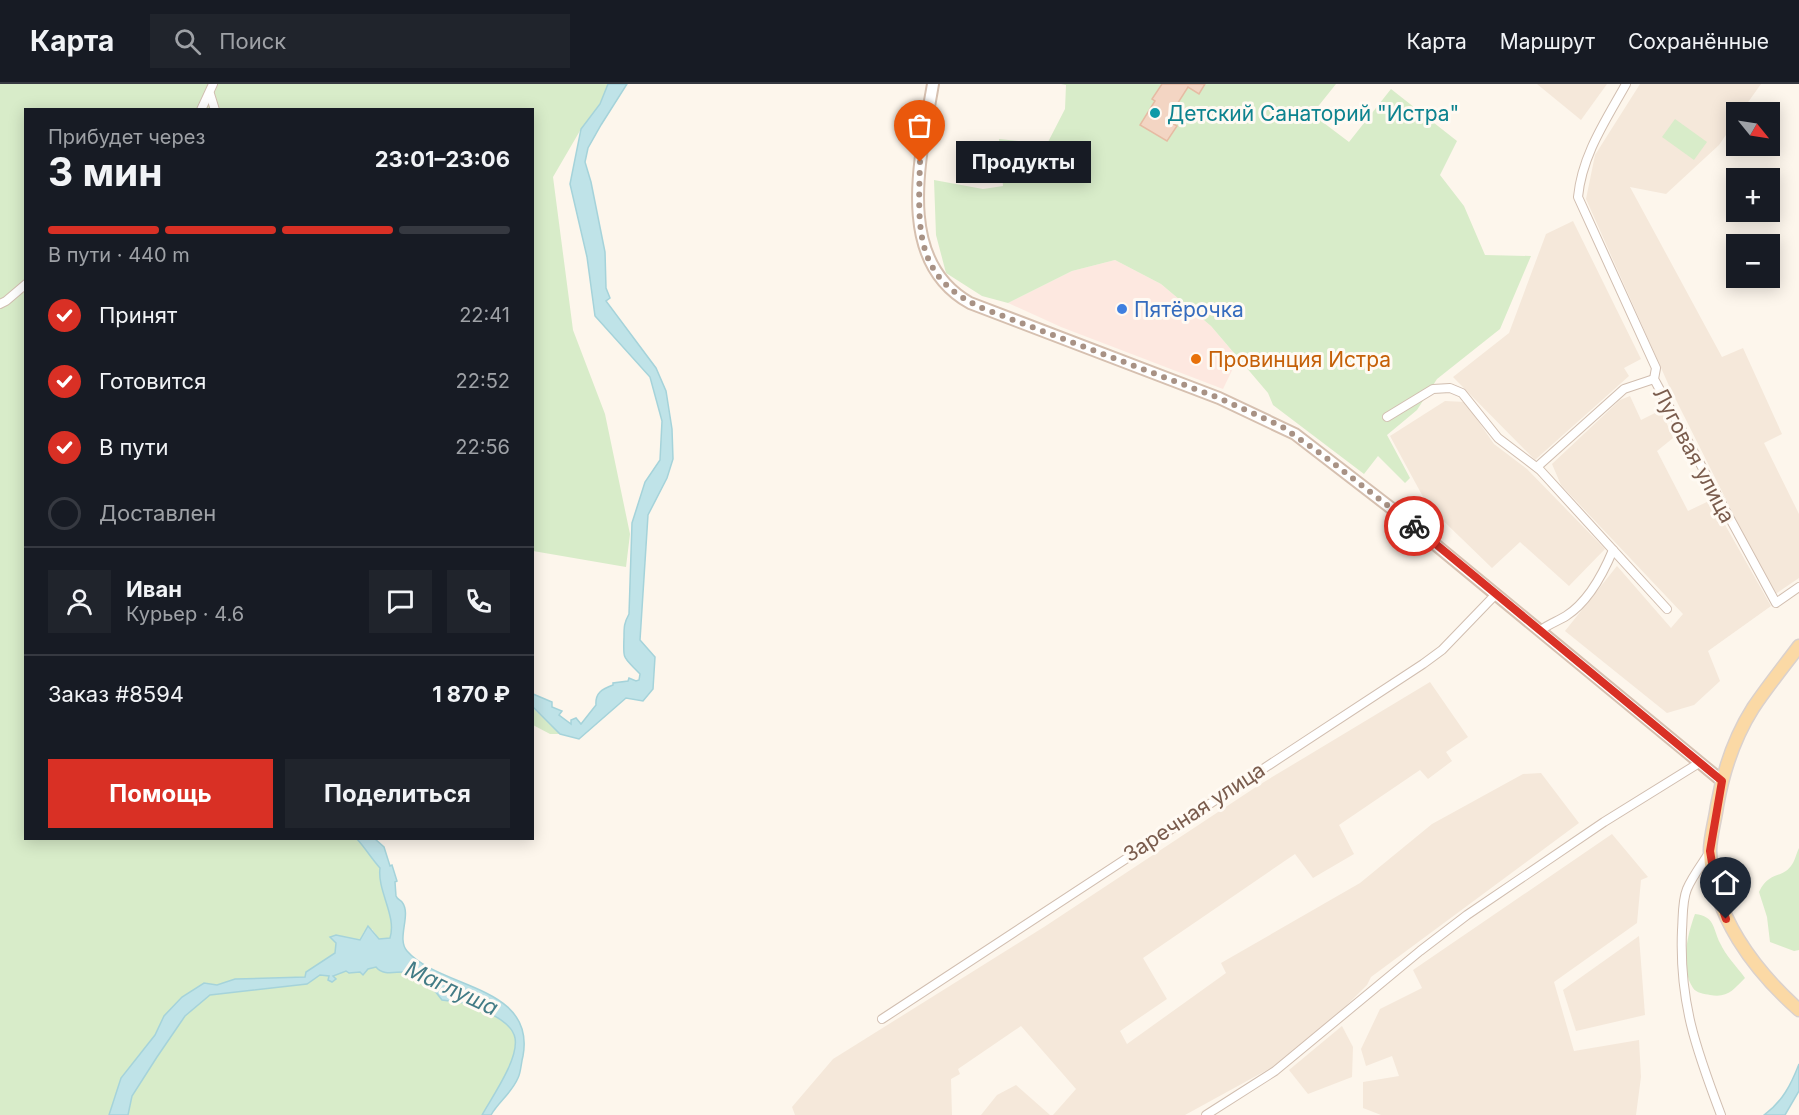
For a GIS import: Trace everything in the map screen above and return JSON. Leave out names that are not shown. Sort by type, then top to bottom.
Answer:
[{"type":"main road","points":[[933,84],[920,162],[921,235],[926,255],[945,286],[963,299],[987,310],[1219,398],[1281,426],[1384,502],[1722,781]]},
{"type":"main road","points":[[1797,1009],[1761,973],[1726,919],[1717,892],[1710,851],[1722,781],[1734,745],[1753,709],[1799,646]]},
{"type":"street","points":[[202,108],[213,84]]},
{"type":"street","name":"Луговая улица","points":[[1626,84],[1596,138],[1580,177],[1578,197],[1656,368],[1654,379],[1776,603],[1799,587]]},
{"type":"street","points":[[210,94],[214,108]]},
{"type":"street","points":[[0,304],[6,302],[24,286]]},
{"type":"street","points":[[1537,467],[1624,389],[1654,379]]},
{"type":"street","points":[[1387,417],[1433,389],[1450,388],[1462,393],[1498,438],[1537,467],[1667,609]]},
{"type":"street","points":[[1541,630],[1567,615],[1587,596],[1603,573],[1613,550]]},
{"type":"street","name":"Заречная улица","points":[[882,1019],[1423,664],[1442,650],[1496,594]]},
{"type":"street","points":[[1206,1115],[1275,1071],[1467,915],[1604,822],[1699,763]]},
{"type":"street","points":[[1710,851],[1687,890],[1681,953],[1688,1017],[1702,1066],[1721,1115]]},
{"type":"shaded area","points":[[1537,84],[1607,84],[1581,120]]},
{"type":"shaded area","points":[[1640,84],[1761,84],[1748,102],[1726,102],[1726,135],[1719,145],[1666,194],[1630,187],[1722,357],[1743,348],[1782,434],[1764,443],[1799,514],[1799,578],[1774,595],[1670,388],[1586,199],[1595,155]]},
{"type":"shaded area","points":[[1573,221],[1641,359],[1624,368],[1629,376],[1535,460],[1453,377],[1509,333],[1546,234]]},
{"type":"shaded area","points":[[1115,260],[1161,284],[1211,326],[1238,358],[1223,389],[1061,327],[1008,303],[1072,271]]},
{"type":"shaded area","points":[[1630,396],[1641,420],[1661,410],[1673,438],[1657,451],[1688,511],[1711,500],[1771,606],[1708,651],[1720,681],[1694,705],[1667,713],[1565,631],[1617,566],[1671,628],[1683,614],[1561,485],[1552,464],[1620,400]]},
{"type":"shaded area","points":[[1445,401],[1465,402],[1494,444],[1527,469],[1605,549],[1569,586],[1520,542],[1492,568],[1428,506],[1390,436]]},
{"type":"shaded area","points":[[1430,682],[1468,737],[1446,752],[1452,761],[1428,779],[1420,770],[1339,825],[1354,854],[1313,878],[1295,854],[1143,958],[1167,999],[1120,1031],[1127,1044],[1226,973],[1221,963],[1360,883],[1432,824],[1523,774],[1541,773],[1579,823],[1371,977],[1367,985],[1334,1018],[1276,1065],[1185,1115],[1053,1115],[1076,1089],[1021,1026],[958,1069],[960,1074],[951,1079],[952,1115],[795,1115],[792,1107],[833,1059],[1044,927],[1259,785]]},
{"type":"shaded area","points":[[1612,834],[1648,877],[1641,880],[1637,923],[1554,982],[1574,1051],[1639,1040],[1641,1077],[1636,1115],[1381,1115],[1363,1108],[1363,1082],[1399,1076],[1392,1056],[1366,1066],[1361,1049],[1380,1009],[1422,988],[1413,970]]},
{"type":"shaded area","points":[[1639,936],[1645,1015],[1576,1031],[1563,990]]},
{"type":"shaded area","points":[[1342,1026],[1353,1047],[1352,1077],[1308,1094],[1289,1070]]},
{"type":"shaded area","points":[[1016,1085],[1050,1115],[981,1115],[997,1095]]},
{"type":"green space","points":[[0,84],[608,84],[600,104],[581,129],[553,177],[573,330],[605,414],[630,534],[626,567],[534,551],[534,108],[24,108],[24,840],[358,840],[372,853],[372,859],[380,868],[381,886],[389,912],[391,930],[390,939],[379,939],[372,929],[364,932],[360,940],[336,935],[331,938],[336,943],[335,953],[305,977],[235,979],[217,985],[204,983],[164,1016],[155,1035],[121,1078],[109,1115],[0,1115]]},
{"type":"green space","points":[[1061,84],[1336,84],[1312,114],[1349,142],[1391,89],[1457,141],[1440,175],[1464,206],[1485,255],[1531,256],[1500,329],[1437,379],[1417,410],[1387,435],[1410,478],[1405,483],[1378,456],[1364,474],[1273,405],[1268,393],[1211,326],[1161,284],[1115,260],[1072,271],[1008,303],[982,296],[946,273],[936,235],[934,180],[983,189],[1003,186],[999,139],[1047,144],[1065,109],[1066,85]]},
{"type":"green space","points":[[1675,119],[1707,142],[1694,160],[1662,137]]},
{"type":"green space","points":[[534,709],[560,734],[550,734],[534,726]]},
{"type":"green space","points":[[1799,848],[1799,950],[1794,951],[1770,942],[1767,917],[1759,892],[1767,881],[1791,866]]},
{"type":"green space","points":[[1695,914],[1710,920],[1722,948],[1745,978],[1726,994],[1716,996],[1698,992],[1694,990],[1689,980],[1686,951]]},
{"type":"green space","points":[[376,967],[421,979],[442,1000],[465,1003],[475,1010],[475,1006],[499,1018],[513,1032],[515,1046],[513,1056],[504,1077],[482,1115],[128,1115],[132,1096],[185,1016],[210,995],[307,984],[320,975],[333,976],[346,971],[349,973]]},
{"type":"water","points":[[608,84],[627,84],[588,148],[585,162],[605,252],[606,288],[610,298],[606,301],[656,368],[666,391],[672,429],[673,459],[667,478],[648,515],[640,640],[655,657],[653,689],[643,701],[626,698],[579,739],[560,734],[534,708],[534,694],[552,702],[552,707],[562,711],[559,715],[571,724],[571,720],[576,718],[581,724],[596,705],[598,694],[603,690],[613,683],[628,681],[629,678],[639,680],[640,674],[624,655],[625,625],[629,614],[632,523],[645,482],[660,460],[662,421],[650,377],[595,316],[587,257],[570,184],[581,129],[600,104]]},
{"type":"water","name":"Маглуша","points":[[358,840],[376,840],[384,847],[390,866],[392,865],[397,881],[395,882],[396,896],[405,907],[403,940],[407,951],[422,964],[501,1002],[515,1015],[523,1033],[520,1073],[512,1089],[491,1115],[482,1115],[509,1067],[515,1047],[513,1032],[505,1023],[476,1007],[476,1010],[465,1003],[442,1000],[436,992],[412,973],[388,973],[376,967],[368,969],[363,975],[360,972],[346,971],[333,976],[336,979],[332,982],[328,980],[329,976],[320,975],[307,984],[210,995],[185,1016],[132,1096],[128,1115],[109,1115],[121,1078],[155,1035],[164,1016],[182,997],[204,983],[217,985],[235,979],[305,977],[306,972],[335,953],[336,943],[330,937],[336,935],[360,940],[368,926],[379,939],[390,938],[391,921],[381,886],[380,868]]},
{"type":"water","points":[[1799,1064],[1799,1091],[1785,1115],[1764,1115],[1785,1092]]},
{"type":"building","name":"Детский Санаторий \"Истра\"","points":[[1162,84],[1205,84],[1199,94],[1188,87],[1167,120],[1177,126],[1167,141],[1140,125],[1155,101],[1152,99]]},
{"type":"way so far","points":[[920,162],[921,235],[926,255],[935,273],[956,295],[970,303],[1110,359],[1219,398],[1281,426],[1324,456],[1414,526]]},
{"type":"place","name":"Детский Санаторий \"Истра\"","points":[[1155,113]]},
{"type":"place","name":"Продукты","points":[[920,162]]},
{"type":"place","name":"Пятёрочка","points":[[1122,309]]},
{"type":"place","name":"Провинция Истра","points":[[1196,359]]},
{"type":"route","points":[[1414,526],[1722,781],[1710,851],[1717,892],[1726,919]]}]
